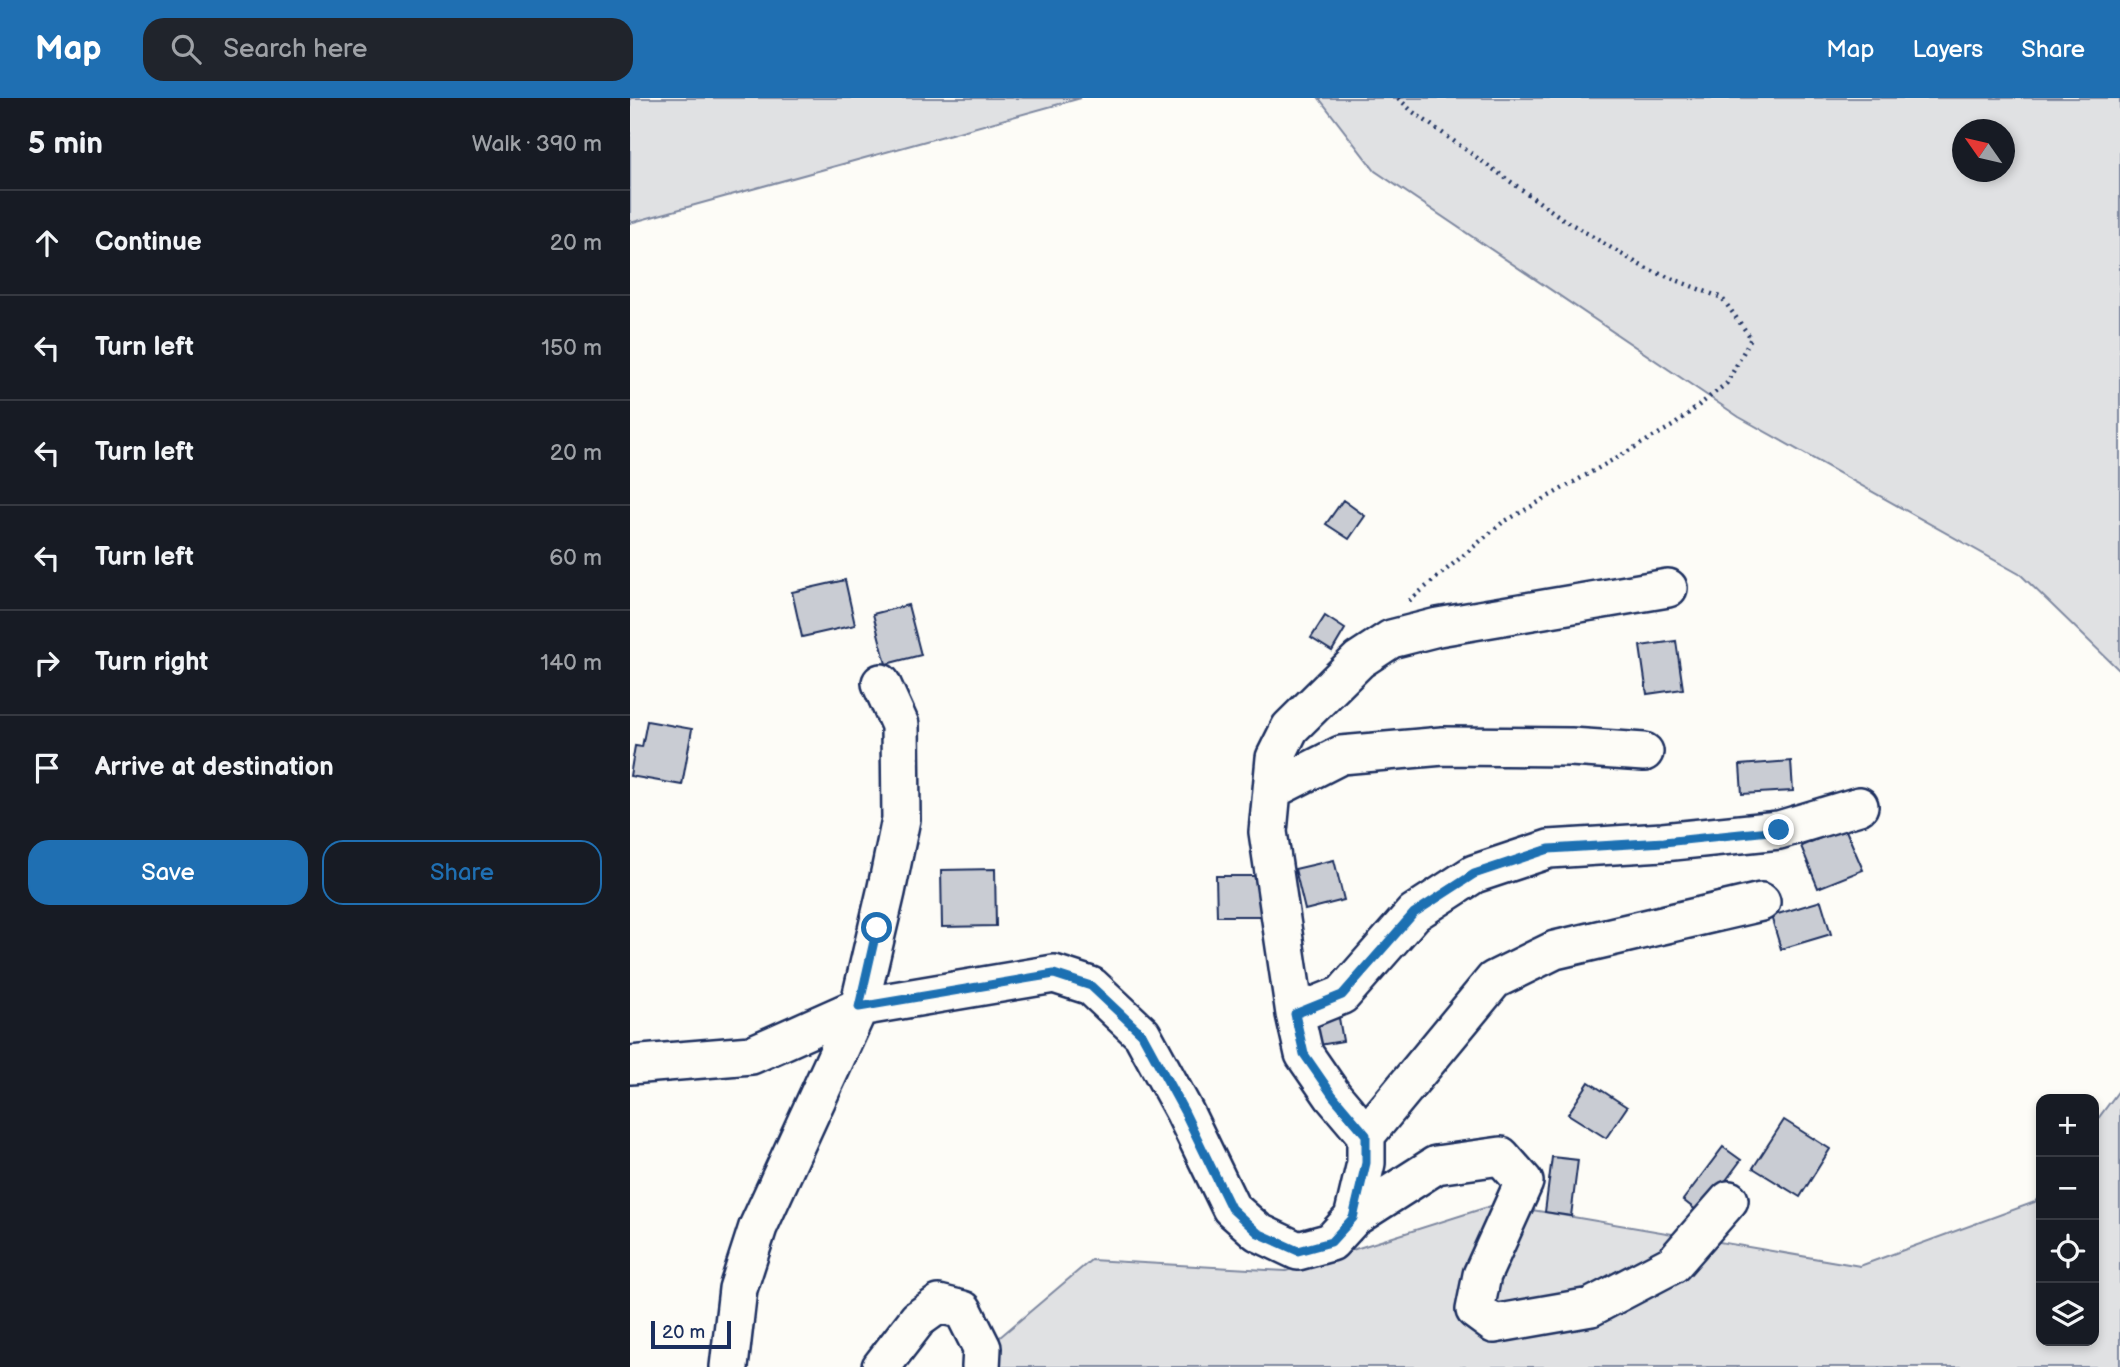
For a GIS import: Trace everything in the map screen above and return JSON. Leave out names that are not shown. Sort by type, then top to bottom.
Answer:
[{"type":"street","points":[[1366,1135],[1333,1096],[1304,1054],[1295,1014],[1268,832],[1275,758],[1290,728],[1359,660],[1391,639],[1438,627],[1668,588]]},
{"type":"street","points":[[729,1367],[738,1289],[758,1227],[859,1007],[901,819],[900,726],[881,683]]},
{"type":"street","points":[[1272,790],[1341,755],[1443,746],[1571,747],[1644,752]]},
{"type":"street","points":[[1295,1014],[1342,995],[1414,913],[1474,874],[1549,849],[1664,842],[1779,830],[1859,806]]},
{"type":"street","points":[[1353,1218],[1366,1163],[1366,1135],[1494,980],[1555,950],[1761,902]]},
{"type":"street","points":[[630,1065],[751,1055],[859,1007],[1054,974],[1091,986],[1142,1034],[1184,1111],[1231,1208],[1258,1233],[1298,1251],[1331,1242],[1353,1218],[1436,1165],[1502,1156],[1524,1182],[1482,1275],[1475,1310],[1494,1324],[1591,1307],[1673,1264],[1729,1200]]},
{"type":"street","points":[[881,1367],[918,1319],[939,1304],[963,1310],[982,1348],[981,1367]]},
{"type":"path","points":[[1398,98],[1413,112],[1563,219],[1645,268],[1722,298],[1751,338],[1727,383],[1684,417],[1502,523],[1407,603]]},
{"type":"shaded area","points":[[630,98],[1081,98],[630,223]]},
{"type":"shaded area","points":[[1319,98],[2120,98],[2120,671],[2021,575],[1739,417],[1375,171]]},
{"type":"shaded area","points":[[2120,1089],[2120,1367],[977,1367],[974,1359],[1091,1260],[1286,1271],[1497,1204],[1860,1266],[2036,1200],[2036,1346],[2099,1346],[2099,1117]]},
{"type":"building","points":[[1343,500],[1365,516],[1349,539],[1326,524]]},
{"type":"building","points":[[845,580],[855,625],[802,637],[792,592]]},
{"type":"building","points":[[908,605],[921,655],[886,664],[873,614]]},
{"type":"building","points":[[1325,616],[1345,629],[1332,651],[1311,638]]},
{"type":"building","points":[[1676,641],[1683,689],[1647,694],[1640,646]]},
{"type":"building","points":[[647,721],[692,729],[682,785],[630,776],[635,746],[642,747]]},
{"type":"building","points":[[1791,761],[1793,791],[1742,794],[1740,765]]},
{"type":"building","points":[[1845,828],[1863,870],[1818,888],[1801,846]]},
{"type":"building","points":[[1334,860],[1344,900],[1305,910],[1295,869]]},
{"type":"building","points":[[995,869],[996,926],[942,927],[941,870]]},
{"type":"building","points":[[1216,876],[1264,876],[1264,916],[1217,916]]},
{"type":"building","points":[[1821,901],[1831,934],[1781,949],[1771,916]]},
{"type":"building","points":[[1339,1018],[1343,1041],[1319,1045],[1315,1022]]},
{"type":"building","points":[[1589,1082],[1627,1107],[1606,1138],[1568,1114]]},
{"type":"building","points":[[1784,1120],[1830,1149],[1800,1197],[1753,1168]]},
{"type":"building","points":[[1723,1147],[1741,1160],[1701,1214],[1683,1200]]},
{"type":"building","points":[[1552,1157],[1578,1160],[1571,1216],[1545,1212]]},
{"type":"route","points":[[877,928],[859,1007],[1054,974],[1091,986],[1142,1034],[1184,1111],[1231,1208],[1258,1233],[1298,1251],[1331,1242],[1353,1218],[1366,1163],[1366,1135],[1333,1096],[1304,1054],[1295,1014],[1342,995],[1414,913],[1474,874],[1549,849],[1664,842],[1779,830]]}]
